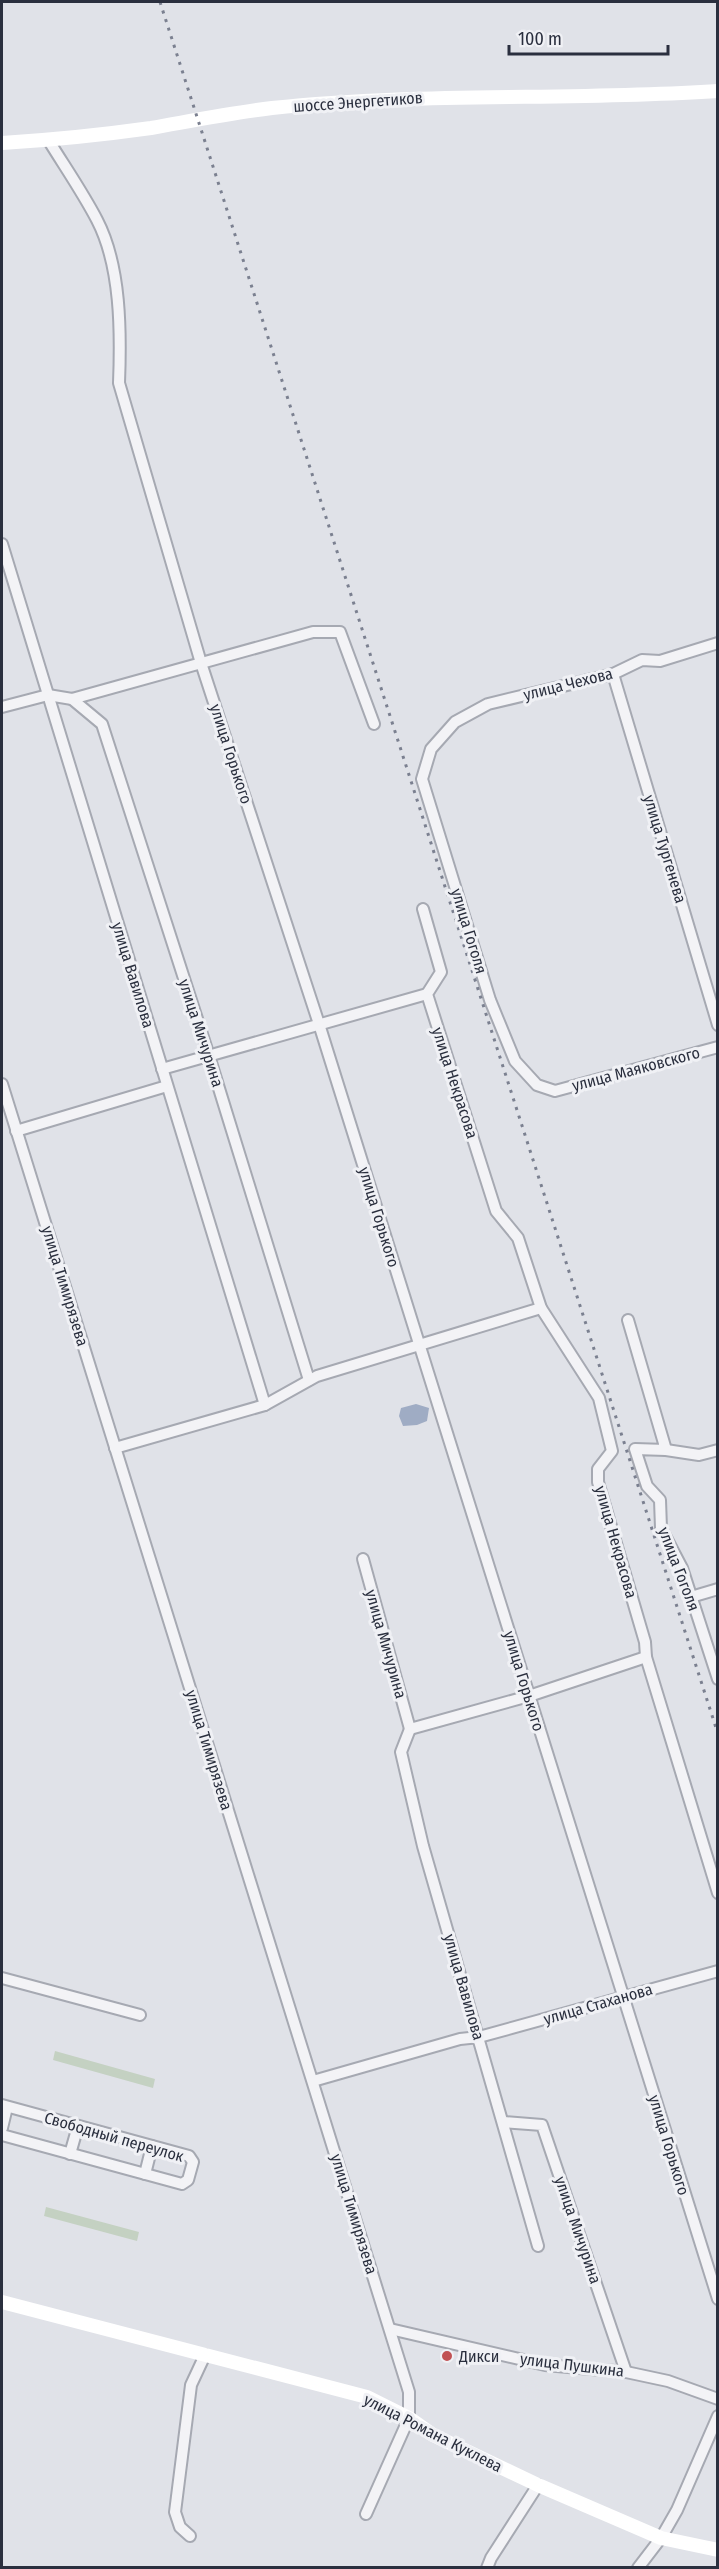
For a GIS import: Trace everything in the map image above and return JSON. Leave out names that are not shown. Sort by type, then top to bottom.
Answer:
[{"type":"street","name":"шоссе Энергетиков","points":[[2,143],[49,141],[272,108],[434,98],[717,91]]},
{"type":"street","name":"улица Горького","points":[[49,141],[98,221],[111,259],[121,335],[118,383],[201,663],[319,1024],[717,2299]]},
{"type":"street","name":"улица Вавилова","points":[[2,544],[265,1405]]},
{"type":"street","points":[[2,707],[48,695],[72,699],[313,632],[340,632],[374,724]]},
{"type":"street","name":"улица Чехова","points":[[431,749],[455,722],[488,704],[613,674],[642,660],[660,661],[717,643]]},
{"type":"street","name":"улица Тургенева","points":[[613,674],[717,1025]]},
{"type":"street","name":"улица Мичурина","points":[[72,699],[102,724],[209,1056],[309,1380]]},
{"type":"street","name":"улица Гоголя","points":[[431,749],[422,779],[490,999],[515,1061],[537,1084],[555,1091]]},
{"type":"street","points":[[162,1069],[427,994],[441,972],[423,909]]},
{"type":"street","name":"улица Некрасова","points":[[427,994],[496,1211],[518,1238],[541,1308],[599,1398],[612,1451],[598,1469],[598,1482],[645,1642],[646,1657],[717,1893]]},
{"type":"street","name":"улица Маяковского","points":[[555,1091],[717,1047]]},
{"type":"street","name":"улица Тимирязева","points":[[2,1084],[390,2329],[409,2392],[409,2418]]},
{"type":"street","points":[[16,1131],[167,1086]]},
{"type":"street","points":[[115,1448],[265,1405],[309,1380],[541,1308]]},
{"type":"street","points":[[628,1320],[666,1450],[699,1455],[717,1450]]},
{"type":"street","name":"улица Гоголя","points":[[666,1450],[635,1449],[647,1486],[660,1500],[661,1528],[682,1568],[714,1660],[717,1679]]},
{"type":"street","name":"улица Мичурина","points":[[363,1559],[410,1729]]},
{"type":"street","points":[[691,1597],[717,1589]]},
{"type":"street","points":[[410,1729],[529,1696],[646,1657]]},
{"type":"street","name":"улица Вавилова","points":[[410,1729],[401,1752],[423,1846],[538,2246]]},
{"type":"street","name":"улица Стаханова","points":[[313,2081],[460,2038],[479,2037],[717,1971]]},
{"type":"street","points":[[2,1978],[140,2014]]},
{"type":"street","points":[[2,2128],[4,2106]]},
{"type":"street","name":"Свободный переулок","points":[[2,2135],[182,2184],[188,2180],[193,2162],[189,2156],[4,2106]]},
{"type":"street","name":"улица Мичурина","points":[[503,2122],[542,2125],[626,2372]]},
{"type":"street","points":[[70,2154],[78,2126]]},
{"type":"street","points":[[145,2174],[152,2146]]},
{"type":"street","name":"улица Романа Куклева","points":[[2,2302],[367,2397],[409,2418],[433,2435],[538,2486],[661,2538],[717,2550]]},
{"type":"street","name":"улица Пушкина","points":[[390,2329],[545,2365],[626,2372],[668,2381],[717,2399]]},
{"type":"street","points":[[190,2536],[180,2527],[175,2512],[191,2385],[205,2355]]},
{"type":"street","points":[[638,2568],[661,2538],[677,2510],[717,2416]]},
{"type":"street","points":[[366,2514],[409,2418]]},
{"type":"street","points":[[487,2568],[491,2558],[538,2486]]},
{"type":"green space","points":[[55,2051],[155,2079],[153,2088],[53,2060]]},
{"type":"green space","points":[[46,2207],[139,2232],[137,2241],[44,2216]]},
{"type":"water","points":[[416,1404],[429,1408],[427,1421],[417,1425],[403,1426],[399,1416],[401,1408]]},
{"type":"railway","points":[[160,2],[718,1734]]},
{"type":"place","name":"Дикси","points":[[447,2356]]}]
